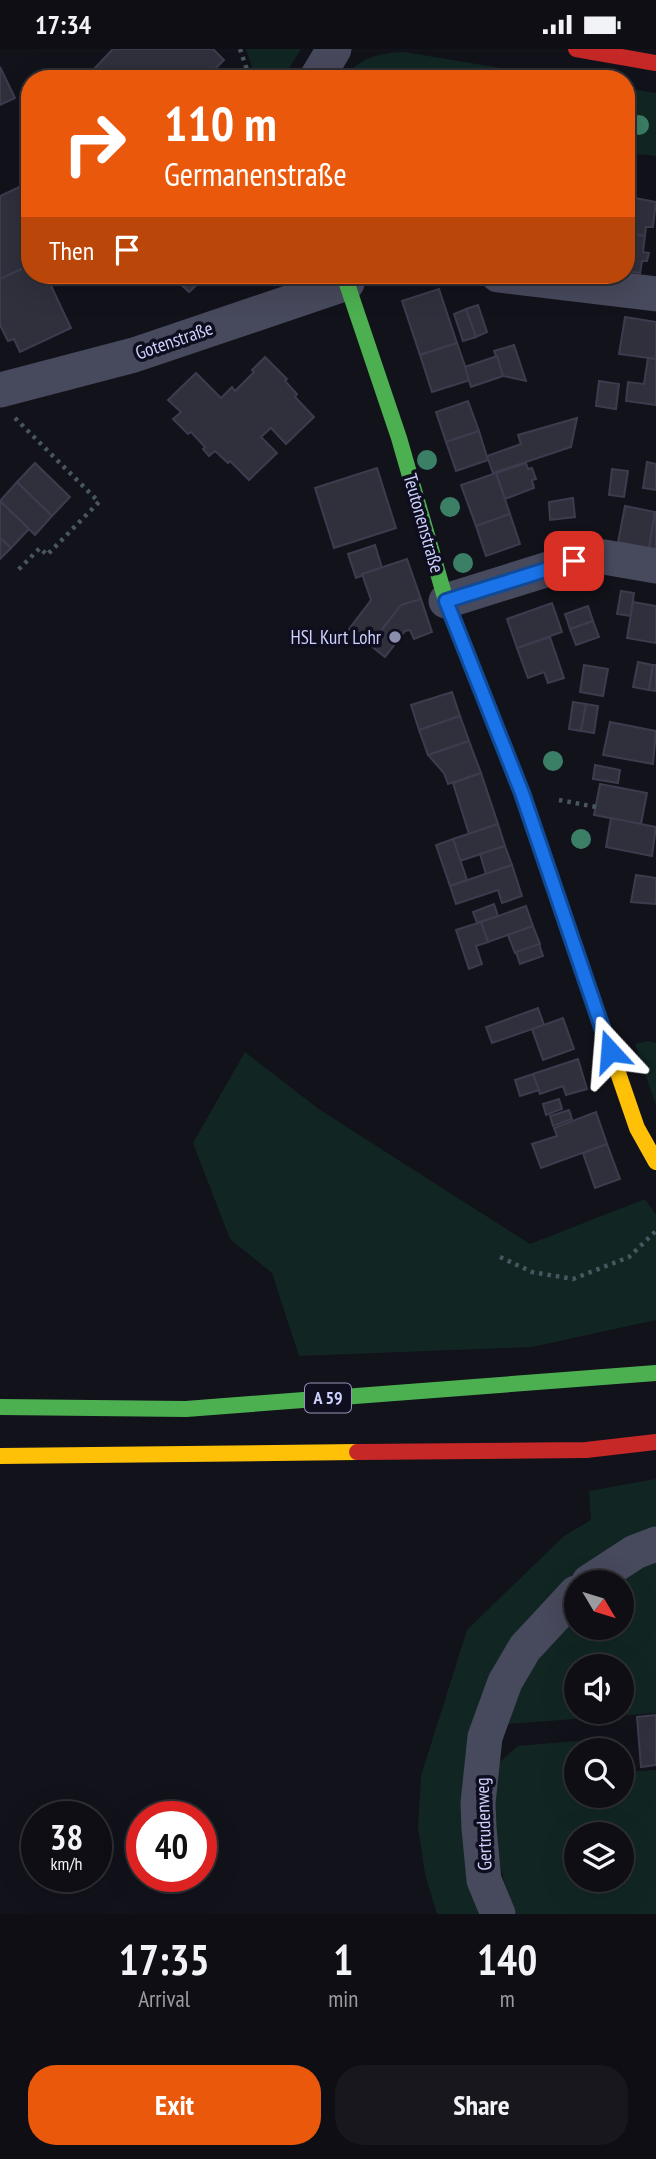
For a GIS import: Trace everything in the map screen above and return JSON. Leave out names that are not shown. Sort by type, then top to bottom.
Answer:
[{"type":"main road","points":[[576,49],[656,63]]},
{"type":"main road","name":"Teutonenstraße","points":[[347,284],[399,438],[446,601],[522,793],[637,1128],[656,1162]]},
{"type":"main road","name":"A 59","points":[[0,1407],[186,1409],[656,1373]]},
{"type":"main road","points":[[0,1456],[586,1450],[656,1442]]},
{"type":"street","points":[[321,70],[334,49]]},
{"type":"street","name":"Gotenstraße","points":[[4,400],[331,284]]},
{"type":"street","points":[[573,284],[656,294]]},
{"type":"street","points":[[446,601],[574,561],[604,557],[656,566]]},
{"type":"street","points":[[607,1570],[635,1552],[656,1544]]},
{"type":"street","name":"Gertrudenweg","points":[[498,1914],[484,1880],[481,1852],[478,1803],[485,1737],[505,1682],[525,1648],[564,1606]]},
{"type":"path","points":[[240,49],[247,70]]},
{"type":"path","points":[[4,400],[99,502],[47,555],[40,548],[17,571]]},
{"type":"path","points":[[500,1257],[532,1272],[573,1279],[629,1257],[656,1231]]},
{"type":"green space","points":[[246,49],[301,49],[288,70],[253,70]]},
{"type":"green space","points":[[404,52],[513,70],[351,70],[370,58]]},
{"type":"green space","points":[[635,89],[656,93],[656,156],[635,154]]},
{"type":"green space","points":[[648,1041],[656,1043],[656,1105],[635,1044]]},
{"type":"green space","points":[[245,1052],[320,1110],[530,1244],[645,1199],[656,1215],[656,1320],[532,1347],[299,1356],[272,1273],[230,1239],[193,1143]]},
{"type":"green space","points":[[656,1479],[656,1527],[605,1570],[564,1570],[564,1604],[512,1648],[482,1914],[437,1914],[425,1874],[418,1827],[421,1776],[467,1630],[564,1536],[591,1520],[589,1491]]},
{"type":"green space","points":[[656,1559],[656,1713],[634,1715],[634,1654],[564,1654],[564,1720],[507,1724],[519,1692],[564,1628],[564,1640],[634,1640],[634,1572]]},
{"type":"green space","points":[[564,1742],[564,1808],[634,1808],[634,1771],[656,1770],[656,1914],[516,1914],[503,1878],[500,1860],[495,1766],[518,1746]]},
{"type":"building","points":[[113,49],[213,49],[224,60],[214,70],[93,70]]},
{"type":"building","points":[[0,67],[15,98],[0,105]]},
{"type":"building","points":[[19,187],[21,191],[21,269],[0,279],[0,196]]},
{"type":"building","points":[[635,198],[656,202],[653,227],[646,227],[645,236],[635,234]]},
{"type":"building","points":[[635,234],[645,236],[643,252],[649,253],[647,261],[642,261],[640,273],[635,272]]},
{"type":"building","points":[[21,269],[21,284],[50,284],[71,328],[20,352],[14,339],[8,341],[0,325],[0,279]]},
{"type":"building","points":[[181,284],[197,284],[189,292]]},
{"type":"building","points":[[439,289],[457,343],[420,355],[402,301]]},
{"type":"building","points":[[478,305],[487,332],[476,337],[466,309]]},
{"type":"building","points":[[466,309],[476,337],[463,341],[454,314]]},
{"type":"building","points":[[625,317],[656,322],[656,359],[619,354]]},
{"type":"building","points":[[457,343],[470,380],[432,392],[420,355]]},
{"type":"building","points":[[514,345],[526,381],[503,376],[494,351]]},
{"type":"building","points":[[497,356],[503,376],[471,387],[465,367]]},
{"type":"building","points":[[265,357],[287,379],[285,381],[297,394],[295,397],[314,417],[286,444],[271,428],[261,437],[277,453],[249,480],[230,461],[228,463],[215,451],[209,456],[203,449],[205,447],[191,432],[188,434],[173,419],[181,412],[168,400],[196,373],[221,398],[232,387],[235,391]]},
{"type":"building","points":[[648,358],[656,359],[656,405],[626,401],[628,382],[644,384]]},
{"type":"building","points":[[599,381],[619,384],[616,409],[596,406]]},
{"type":"building","points":[[468,401],[479,431],[446,442],[436,412]]},
{"type":"building","points":[[577,418],[571,447],[493,473],[487,456],[521,444],[518,435]]},
{"type":"building","points":[[479,431],[488,460],[456,471],[446,442]]},
{"type":"building","points":[[647,462],[656,464],[656,490],[643,488]]},
{"type":"building","points":[[35,463],[70,497],[52,516],[17,482]]},
{"type":"building","points":[[526,463],[528,469],[532,468],[536,479],[532,480],[534,488],[505,499],[496,473]]},
{"type":"building","points":[[377,468],[396,528],[334,548],[315,488]]},
{"type":"building","points":[[612,469],[628,471],[624,497],[609,495]]},
{"type":"building","points":[[496,473],[510,514],[476,526],[461,485]]},
{"type":"building","points":[[17,482],[52,516],[35,535],[0,501]]},
{"type":"building","points":[[573,498],[575,517],[550,520],[549,502]]},
{"type":"building","points":[[0,501],[29,529],[11,548],[0,538]]},
{"type":"building","points":[[625,506],[655,512],[649,548],[618,542]]},
{"type":"building","points":[[656,512],[656,549],[649,548]]},
{"type":"building","points":[[510,514],[520,544],[486,556],[476,526]]},
{"type":"building","points":[[0,538],[11,548],[0,559]]},
{"type":"building","points":[[375,545],[382,568],[356,578],[348,554]]},
{"type":"building","points":[[407,559],[421,599],[401,605],[370,645],[349,629],[371,600],[362,574]]},
{"type":"building","points":[[621,591],[634,593],[631,616],[617,614]]},
{"type":"building","points":[[421,599],[432,632],[414,639],[410,630],[405,631],[385,657],[370,645],[401,605]]},
{"type":"building","points":[[633,602],[656,606],[656,643],[627,638]]},
{"type":"building","points":[[552,603],[562,632],[517,648],[507,619]]},
{"type":"building","points":[[588,606],[593,621],[570,629],[565,614]]},
{"type":"building","points":[[593,621],[599,637],[576,645],[570,629]]},
{"type":"building","points":[[550,637],[564,678],[548,683],[544,672],[528,678],[517,648]]},
{"type":"building","points":[[638,662],[653,665],[649,690],[633,687]]},
{"type":"building","points":[[584,665],[608,669],[603,696],[580,692]]},
{"type":"building","points":[[653,665],[656,665],[656,691],[649,690]]},
{"type":"building","points":[[452,692],[460,716],[419,730],[411,705]]},
{"type":"building","points":[[573,702],[586,704],[581,731],[569,729]]},
{"type":"building","points":[[586,704],[598,706],[594,733],[581,731]]},
{"type":"building","points":[[460,716],[469,741],[428,755],[419,730]]},
{"type":"building","points":[[610,722],[656,731],[653,764],[603,755]]},
{"type":"building","points":[[469,741],[481,773],[448,784],[444,773],[428,755]]},
{"type":"building","points":[[595,765],[620,770],[618,783],[593,779]]},
{"type":"building","points":[[481,773],[498,824],[469,834],[453,783]]},
{"type":"building","points":[[600,784],[647,793],[641,824],[594,815]]},
{"type":"building","points":[[611,818],[656,827],[652,856],[606,847]]},
{"type":"building","points":[[498,824],[505,846],[460,861],[453,839]]},
{"type":"building","points":[[453,839],[467,880],[450,886],[436,845]]},
{"type":"building","points":[[505,846],[512,865],[486,874],[480,854]]},
{"type":"building","points":[[512,865],[522,896],[502,903],[498,890],[456,904],[450,886]]},
{"type":"building","points":[[636,875],[656,878],[656,904],[631,902]]},
{"type":"building","points":[[494,904],[498,916],[477,923],[473,912]]},
{"type":"building","points":[[526,906],[533,926],[488,942],[481,922]]},
{"type":"building","points":[[481,922],[488,942],[476,946],[482,964],[469,969],[456,930]]},
{"type":"building","points":[[533,926],[540,944],[515,953],[508,935]]},
{"type":"building","points":[[539,944],[543,956],[520,964],[516,952]]},
{"type":"building","points":[[538,1008],[544,1025],[492,1043],[486,1027]]},
{"type":"building","points":[[563,1018],[574,1049],[543,1060],[532,1029]]},
{"type":"building","points":[[578,1059],[587,1089],[566,1095],[563,1086],[540,1094],[533,1074]]},
{"type":"building","points":[[533,1074],[539,1090],[520,1096],[515,1080]]},
{"type":"building","points":[[559,1099],[562,1109],[546,1115],[543,1104]]},
{"type":"building","points":[[569,1110],[572,1119],[553,1126],[550,1116]]},
{"type":"building","points":[[596,1112],[607,1144],[541,1168],[532,1144],[557,1136],[554,1128]]},
{"type":"building","points":[[607,1144],[620,1179],[595,1188],[583,1153]]},
{"type":"building","points":[[656,1715],[656,1765],[641,1767],[637,1717]]},
{"type":"traffic: fast","points":[[347,284],[399,438],[446,601],[522,793],[561,907]]},
{"type":"traffic: fast","points":[[0,1407],[186,1409],[656,1373]]},
{"type":"traffic: slow","points":[[561,907],[637,1128],[656,1162]]},
{"type":"traffic: slow","points":[[0,1456],[357,1452]]},
{"type":"traffic: jam","points":[[576,49],[656,63]]},
{"type":"traffic: jam","points":[[357,1452],[586,1450],[656,1442]]},
{"type":"place","name":"HSL Kurt Lohr","points":[[395,637]]},
{"type":"route","points":[[574,561],[446,601],[522,793],[610,1051]]}]
